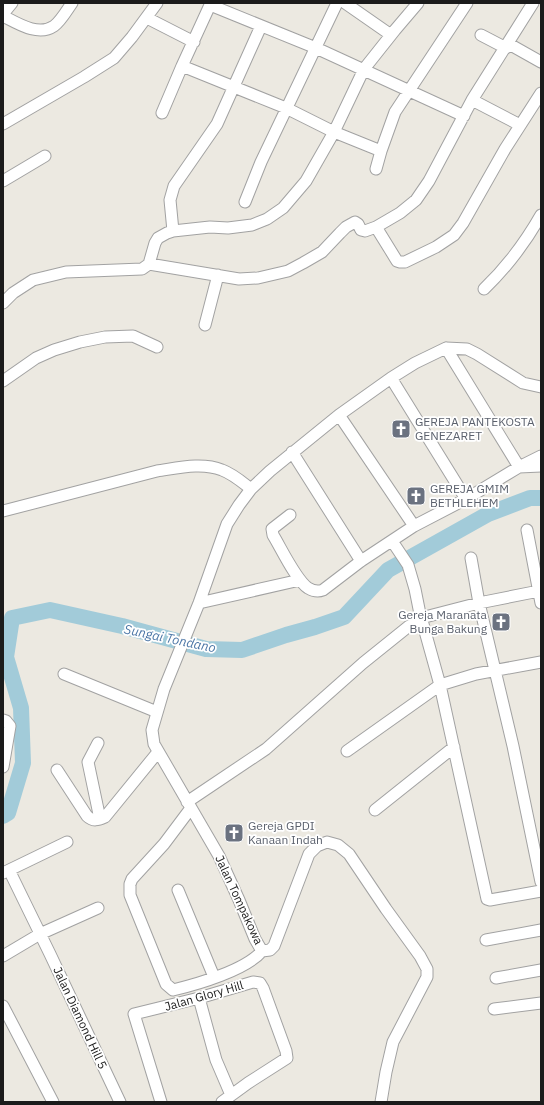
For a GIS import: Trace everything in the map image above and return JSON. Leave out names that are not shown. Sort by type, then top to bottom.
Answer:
[{"type":"street","points":[[12,3],[3,15],[26,28],[35,29],[48,28],[56,25],[72,3]]},
{"type":"street","points":[[3,124],[114,58],[147,18],[157,3]]},
{"type":"street","points":[[214,3],[232,12],[238,17]]},
{"type":"street","points":[[245,202],[261,162],[337,3]]},
{"type":"street","points":[[345,3],[391,35]]},
{"type":"street","points":[[3,303],[13,292],[33,280],[66,272],[142,269],[149,264],[158,238],[173,231],[210,227],[228,228],[246,226],[267,220],[283,208],[306,181],[334,132],[364,70],[418,3]]},
{"type":"street","points":[[376,169],[395,112],[467,3]]},
{"type":"street","points":[[149,264],[239,278],[258,278],[288,271],[322,252],[340,233],[353,223],[357,223],[363,231],[376,227],[400,213],[416,200],[430,181],[472,100],[508,46],[533,3]]},
{"type":"street","points":[[162,113],[210,5],[316,48],[464,116]]},
{"type":"street","points":[[147,18],[194,42]]},
{"type":"street","points":[[173,231],[170,200],[174,186],[217,124],[261,26]]},
{"type":"street","points":[[481,35],[541,62]]},
{"type":"street","points":[[182,66],[286,108],[334,132],[381,151]]},
{"type":"street","points":[[376,227],[397,261],[400,262],[405,262],[445,242],[463,223],[505,149],[541,93]]},
{"type":"street","points":[[472,100],[520,126]]},
{"type":"street","points":[[3,181],[45,156]]},
{"type":"street","points":[[484,289],[498,276],[522,247],[541,215]]},
{"type":"street","points":[[205,324],[218,275]]},
{"type":"street","points":[[3,381],[36,358],[54,350],[80,342],[105,337],[133,336],[157,347]]},
{"type":"street","points":[[446,348],[467,349],[523,383],[541,387]]},
{"type":"street","points":[[446,348],[519,467]]},
{"type":"street","name":"Jalan Tompakowa","points":[[381,1102],[393,1042],[403,1021],[426,982],[427,972],[420,956],[349,854],[338,845],[327,842],[312,850],[274,946],[270,950],[262,951],[256,942],[219,856],[158,752],[152,736],[152,730],[164,689],[199,603],[227,524],[239,504],[251,489],[292,452],[340,415],[391,378],[415,363],[446,348]]},
{"type":"street","points":[[391,378],[466,499]]},
{"type":"street","points":[[340,415],[414,526]]},
{"type":"street","points":[[292,452],[361,561]]},
{"type":"street","points":[[290,515],[274,526],[272,531],[273,535],[300,580],[307,587],[319,591],[361,561],[395,545],[414,526],[466,499],[519,467],[541,456]]},
{"type":"street","points":[[3,511],[157,471],[183,467],[205,466],[222,470],[239,479],[251,489]]},
{"type":"street","points":[[519,467],[541,466]]},
{"type":"street","points":[[527,530],[541,602]]},
{"type":"street","points":[[395,545],[408,565],[416,589],[422,621],[440,685],[487,899],[490,900],[541,891]]},
{"type":"street","points":[[471,558],[479,603],[513,746],[541,882]]},
{"type":"street","points":[[199,603],[300,580]]},
{"type":"street","points":[[262,951],[255,959],[244,966],[174,990],[169,988],[164,979],[130,892],[130,884],[132,880],[164,844],[189,805],[266,749],[363,663],[409,626],[479,603],[539,591]]},
{"type":"street","points":[[347,751],[440,685],[495,670],[541,662]]},
{"type":"street","points":[[64,674],[157,712]]},
{"type":"street","points":[[3,720],[10,726],[3,767]]},
{"type":"street","points":[[98,743],[88,762],[100,819]]},
{"type":"street","points":[[376,810],[454,747]]},
{"type":"street","points":[[57,770],[90,820],[100,819],[104,817],[158,752]]},
{"type":"street","points":[[6,871],[67,842]]},
{"type":"street","name":"Jalan Diamond Hill 5","points":[[6,871],[40,934],[120,1102]]},
{"type":"street","points":[[178,890],[214,977]]},
{"type":"street","points":[[3,956],[40,934],[98,908]]},
{"type":"street","points":[[486,940],[541,930]]},
{"type":"street","points":[[496,978],[541,970]]},
{"type":"street","name":"Jalan Glory Hill","points":[[161,1102],[134,1014],[199,998],[253,982],[260,983],[286,1050],[286,1058],[231,1094],[222,1102]]},
{"type":"street","points":[[199,998],[214,1055],[231,1094]]},
{"type":"street","points":[[494,1009],[541,1002]]},
{"type":"street","points":[[3,1006],[54,1102]]},
{"type":"waterway","name":"Sungai Tondano","points":[[3,816],[8,813],[23,763],[21,708],[6,657],[12,618],[50,610],[122,626],[206,649],[242,650],[344,617],[388,570],[488,514],[530,498],[541,498]]},
{"type":"place","name":"GEREJA PANTEKOSTA GENEZARET","points":[[401,429]]},
{"type":"place","name":"GEREJA GMIM BETHLEHEM","points":[[416,496]]},
{"type":"place","name":"Gereja Maranata Bunga Bakung","points":[[501,622]]},
{"type":"place","name":"Gereja GPDI Kanaan Indah","points":[[234,833]]}]
